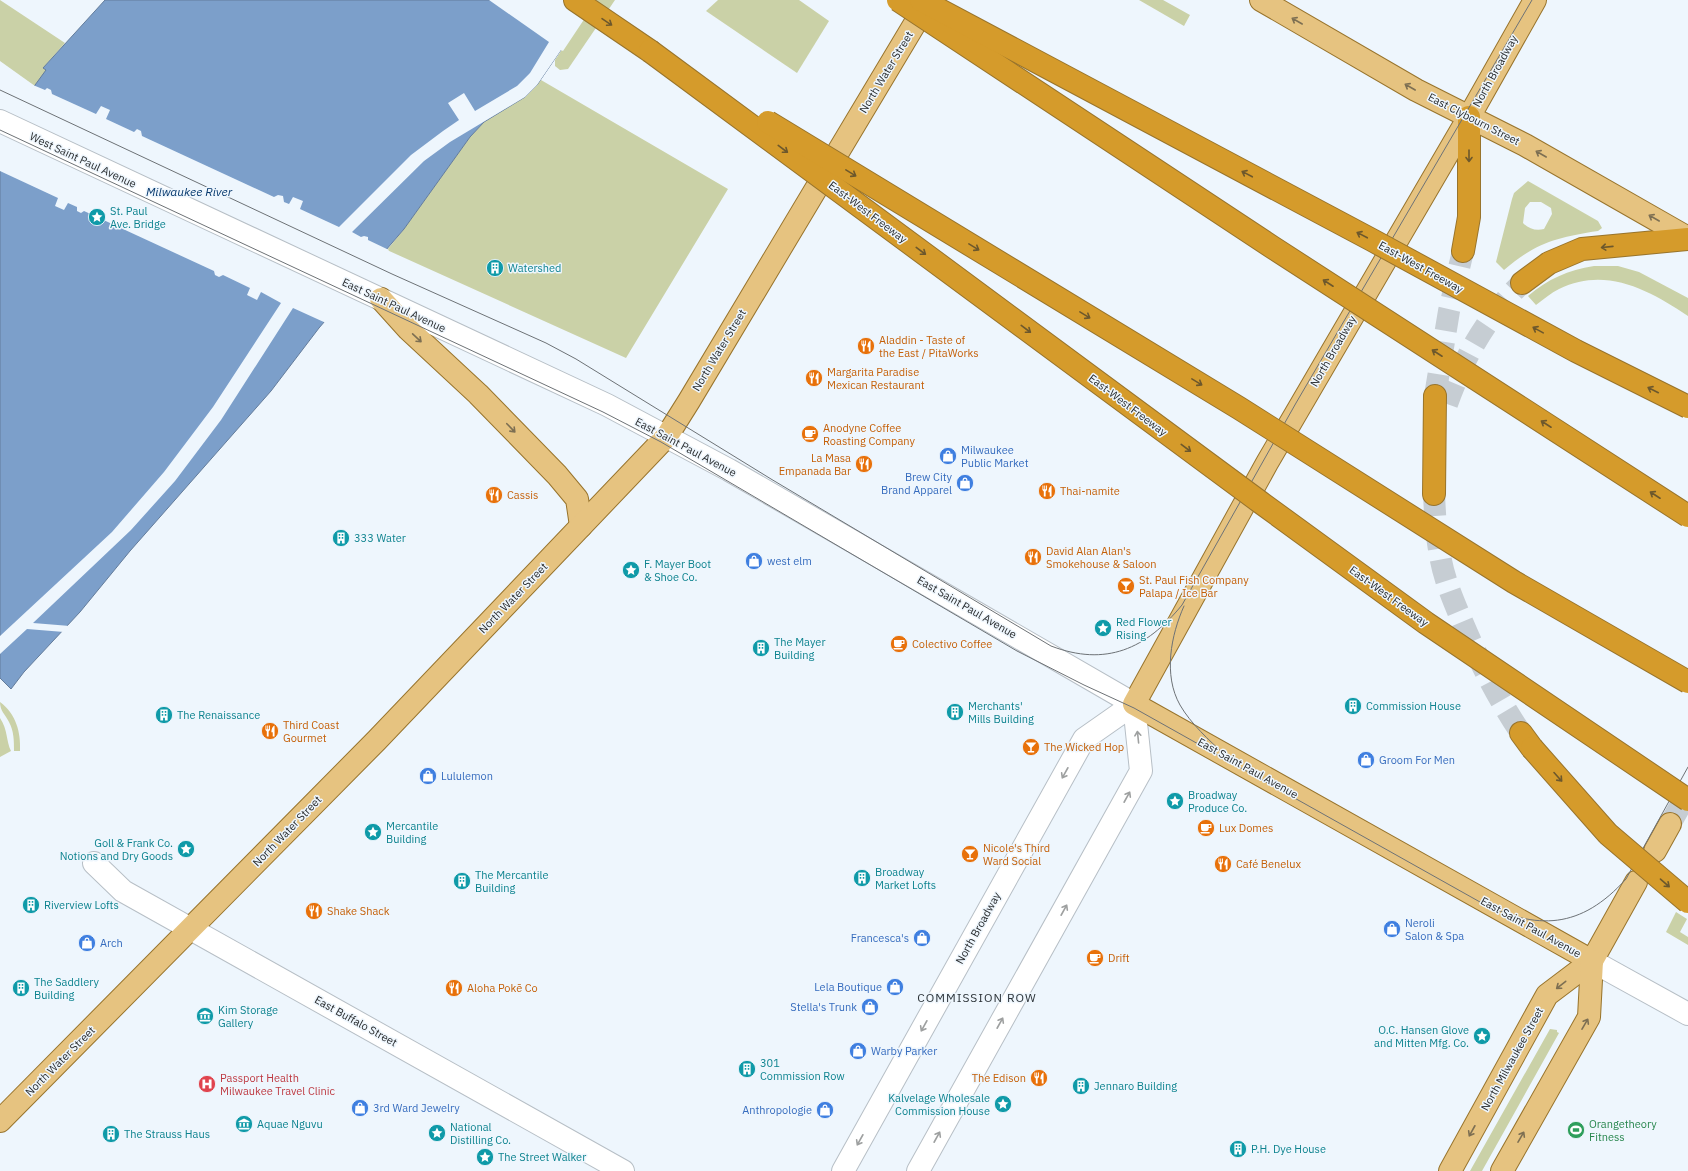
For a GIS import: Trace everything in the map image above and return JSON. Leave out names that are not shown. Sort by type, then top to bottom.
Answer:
[{"type":"highway","name":"East-West Freeway","points":[[575,0],[650,51],[1241,488],[1420,618],[1688,800]]},
{"type":"highway","points":[[898,0],[1272,247],[1688,516]]},
{"type":"highway","name":"East-West Freeway","points":[[921,0],[1576,351],[1688,407]]},
{"type":"highway","points":[[650,51],[1239,408],[1514,582],[1688,682]]},
{"type":"highway","points":[[1463,251],[1469,217],[1469,117]]},
{"type":"highway","points":[[1522,283],[1549,263],[1582,249],[1688,238]]},
{"type":"highway","points":[[1434,494],[1433,456],[1441,400]]},
{"type":"highway","points":[[1526,741],[1608,834],[1688,902]]},
{"type":"main road","name":"North Water Street","points":[[0,1121],[377,740],[666,436],[689,401],[929,0]]},
{"type":"main road","name":"East Clybourn Street","points":[[1261,0],[1416,90],[1525,145],[1688,238]]},
{"type":"main road","name":"North Broadway","points":[[1134,704],[1267,463],[1536,0]]},
{"type":"main road","points":[[381,299],[408,329],[478,394],[556,475],[577,499],[581,526]]},
{"type":"main road","name":"East Saint Paul Avenue","points":[[1134,704],[1592,961]]},
{"type":"main road","points":[[1655,850],[1670,824]]},
{"type":"main road","name":"North Milwaukee Street","points":[[1450,1171],[1547,995],[1592,961],[1636,882]]},
{"type":"main road","name":"North Milwaukee Street","points":[[1502,1171],[1589,1017],[1592,961]]},
{"type":"street","name":"West Saint Paul Avenue","points":[[0,121],[232,230]]},
{"type":"street","name":"East Saint Paul Avenue","points":[[232,230],[607,405],[666,436],[757,486],[1134,704]]},
{"type":"street","name":"North Broadway","points":[[843,1171],[1084,739],[1134,704]]},
{"type":"street","points":[[918,1171],[1141,771],[1134,704]]},
{"type":"street","name":"East Buffalo Street","points":[[94,863],[123,891],[623,1171]]},
{"type":"street","name":"East Saint Paul Avenue","points":[[1592,961],[1688,1014]]},
{"type":"green space","points":[[0,0],[65,43],[43,68],[47,70],[35,86],[0,61]]},
{"type":"green space","points":[[595,0],[615,0],[568,69],[560,70],[555,66],[555,60]]},
{"type":"green space","points":[[718,0],[799,0],[829,21],[797,73],[706,11]]},
{"type":"green space","points":[[1139,0],[1163,0],[1190,15],[1184,26]]},
{"type":"green space","points":[[541,80],[728,189],[626,358],[387,250],[404,229],[470,137],[484,122],[525,97]]},
{"type":"green space","points":[[1528,181],[1598,221],[1602,228],[1598,231],[1559,239],[1537,247],[1526,253],[1504,270],[1496,262],[1514,193]],"holes":[[[1530,202],[1541,202],[1551,208],[1552,214],[1544,229],[1538,230],[1528,227],[1523,223],[1525,208]]]},
{"type":"green space","points":[[1594,266],[1618,266],[1639,272],[1688,298],[1688,316],[1673,306],[1642,290],[1626,284],[1610,281],[1594,280],[1576,282],[1559,289],[1536,305],[1528,296],[1559,276]]},
{"type":"green space","points":[[0,702],[14,718],[20,737],[20,751],[14,751],[12,729],[2,710]]},
{"type":"green space","points":[[0,718],[3,722],[11,751],[0,757]]},
{"type":"green space","points":[[1676,912],[1687,919],[1680,932],[1688,937],[1688,945],[1666,932]]},
{"type":"green space","points":[[1550,1029],[1557,1030],[1559,1033],[1482,1171],[1470,1171]]},
{"type":"water","name":"Milwaukee River","points":[[105,0],[595,0],[537,85],[525,97],[484,122],[470,137],[404,229],[319,328],[271,391],[130,551],[80,612],[24,672],[11,689],[0,678],[0,133],[46,70],[43,68]]},
{"type":"pier","points":[[489,0],[597,0],[563,51],[561,50],[537,85],[525,97],[450,142],[424,161],[352,232],[361,237],[368,237],[368,240],[389,250],[326,323],[293,308],[221,420],[175,481],[131,530],[33,623],[70,626],[64,632],[27,629],[0,654],[0,636],[112,532],[164,472],[213,407],[281,303],[261,292],[257,300],[247,295],[250,288],[223,275],[219,277],[215,275],[214,271],[84,211],[81,213],[77,211],[77,207],[68,203],[64,210],[55,206],[58,198],[0,171],[0,129],[33,85],[45,90],[47,88],[51,90],[52,94],[96,114],[101,106],[110,110],[106,119],[134,132],[137,129],[141,131],[142,136],[274,197],[278,195],[283,196],[284,202],[289,204],[293,197],[303,201],[300,209],[339,227],[411,155],[459,120],[448,103],[464,93],[475,111],[517,86],[530,73],[549,42]]},
{"type":"tunnel","points":[[1435,396],[1449,311],[1463,251]]},
{"type":"tunnel","points":[[1447,404],[1453,387],[1477,339],[1509,296],[1522,283]]},
{"type":"tunnel","points":[[1434,494],[1439,547],[1443,570],[1450,592],[1479,660],[1503,705],[1521,733]]},
{"type":"tunnel","points":[[1670,824],[1688,792]]},
{"type":"tram line","points":[[0,90],[392,274],[546,343],[576,359],[771,479],[1051,646],[1071,652],[1090,655],[1107,654],[1124,650],[1139,643],[1154,633],[1182,605],[1296,403],[1532,0]]},
{"type":"tram line","points":[[0,130],[603,412],[661,442],[1017,651],[1084,685],[1134,708],[1480,902],[1501,911],[1521,918],[1539,921],[1558,920],[1575,916],[1592,908],[1609,896],[1626,879],[1688,767]]},
{"type":"tram line","points":[[1184,606],[1179,617],[1171,655],[1170,668],[1175,693],[1180,705],[1189,719],[1225,755]]},
{"type":"place","name":"St. Paul Ave. Bridge","points":[[97,217]]},
{"type":"place","name":"Watershed","points":[[495,268]]},
{"type":"place","name":"Aladdin - Taste of the East / PitaWorks","points":[[866,346]]},
{"type":"place","name":"Margarita Paradise Mexican Restaurant","points":[[814,378]]},
{"type":"place","name":"Anodyne Coffee Roasting Company","points":[[810,434]]},
{"type":"place","name":"Milwaukee Public Market","points":[[948,456]]},
{"type":"place","name":"La Masa Empanada Bar","points":[[864,464]]},
{"type":"place","name":"Brew City Brand Apparel","points":[[965,483]]},
{"type":"place","name":"Thai-namite","points":[[1047,491]]},
{"type":"place","name":"Cassis","points":[[494,495]]},
{"type":"place","name":"333 Water","points":[[341,538]]},
{"type":"place","name":"David Alan Alan's Smokehouse & Saloon","points":[[1033,557]]},
{"type":"place","name":"west elm","points":[[754,561]]},
{"type":"place","name":"F. Mayer Boot & Shoe Co.","points":[[631,570]]},
{"type":"place","name":"St. Paul Fish Company Palapa / Ice Bar","points":[[1126,586]]},
{"type":"place","name":"Red Flower Rising","points":[[1103,628]]},
{"type":"place","name":"Colectivo Coffee","points":[[899,644]]},
{"type":"place","name":"The Mayer Building","points":[[761,648]]},
{"type":"place","name":"Commission House","points":[[1353,706]]},
{"type":"place","name":"Merchants' Mills Building","points":[[955,712]]},
{"type":"place","name":"The Renaissance","points":[[164,715]]},
{"type":"place","name":"Third Coast Gourmet","points":[[270,731]]},
{"type":"place","name":"The Wicked Hop","points":[[1031,747]]},
{"type":"place","name":"Groom For Men","points":[[1366,760]]},
{"type":"place","name":"Lululemon","points":[[428,776]]},
{"type":"place","name":"Broadway Produce Co.","points":[[1175,801]]},
{"type":"place","name":"Lux Domes","points":[[1206,828]]},
{"type":"place","name":"Mercantile Building","points":[[373,832]]},
{"type":"place","name":"Goll & Frank Co. Notions and Dry Goods","points":[[186,849]]},
{"type":"place","name":"Nicole's Third Ward Social","points":[[970,854]]},
{"type":"place","name":"Café Benelux","points":[[1223,864]]},
{"type":"place","name":"Broadway Market Lofts","points":[[862,878]]},
{"type":"place","name":"The Mercantile Building","points":[[462,881]]},
{"type":"place","name":"Riverview Lofts","points":[[31,905]]},
{"type":"place","name":"Shake Shack","points":[[314,911]]},
{"type":"place","name":"Neroli Salon & Spa","points":[[1392,929]]},
{"type":"place","name":"Francesca's","points":[[922,938]]},
{"type":"place","name":"Arch","points":[[87,943]]},
{"type":"place","name":"Drift","points":[[1095,958]]},
{"type":"place","name":"Lela Boutique","points":[[895,987]]},
{"type":"place","name":"The Saddlery Building","points":[[21,988]]},
{"type":"place","name":"Aloha Pokē Co","points":[[454,988]]},
{"type":"place","name":"Stella's Trunk","points":[[870,1007]]},
{"type":"place","name":"Kim Storage Gallery","points":[[205,1016]]},
{"type":"place","name":"O.C. Hansen Glove and Mitten Mfg. Co.","points":[[1482,1036]]},
{"type":"place","name":"Warby Parker","points":[[858,1051]]},
{"type":"place","name":"301 Commission Row","points":[[747,1069]]},
{"type":"place","name":"The Edison","points":[[1039,1078]]},
{"type":"place","name":"Passport Health Milwaukee Travel Clinic","points":[[207,1084]]},
{"type":"place","name":"Jennaro Building","points":[[1081,1086]]},
{"type":"place","name":"Kalvelage Wholesale Commission House","points":[[1003,1104]]},
{"type":"place","name":"3rd Ward Jewelry","points":[[360,1108]]},
{"type":"place","name":"Anthropologie","points":[[825,1110]]},
{"type":"place","name":"Aquae Nguvu","points":[[244,1124]]},
{"type":"place","name":"Orangetheory Fitness","points":[[1576,1130]]},
{"type":"place","name":"National Distilling Co.","points":[[437,1133]]},
{"type":"place","name":"The Strauss Haus","points":[[111,1134]]},
{"type":"place","name":"P.H. Dye House","points":[[1238,1149]]},
{"type":"place","name":"The Street Walker","points":[[485,1157]]},
{"type":"district","name":"COMMISSION ROW","points":[[977,998]]}]
